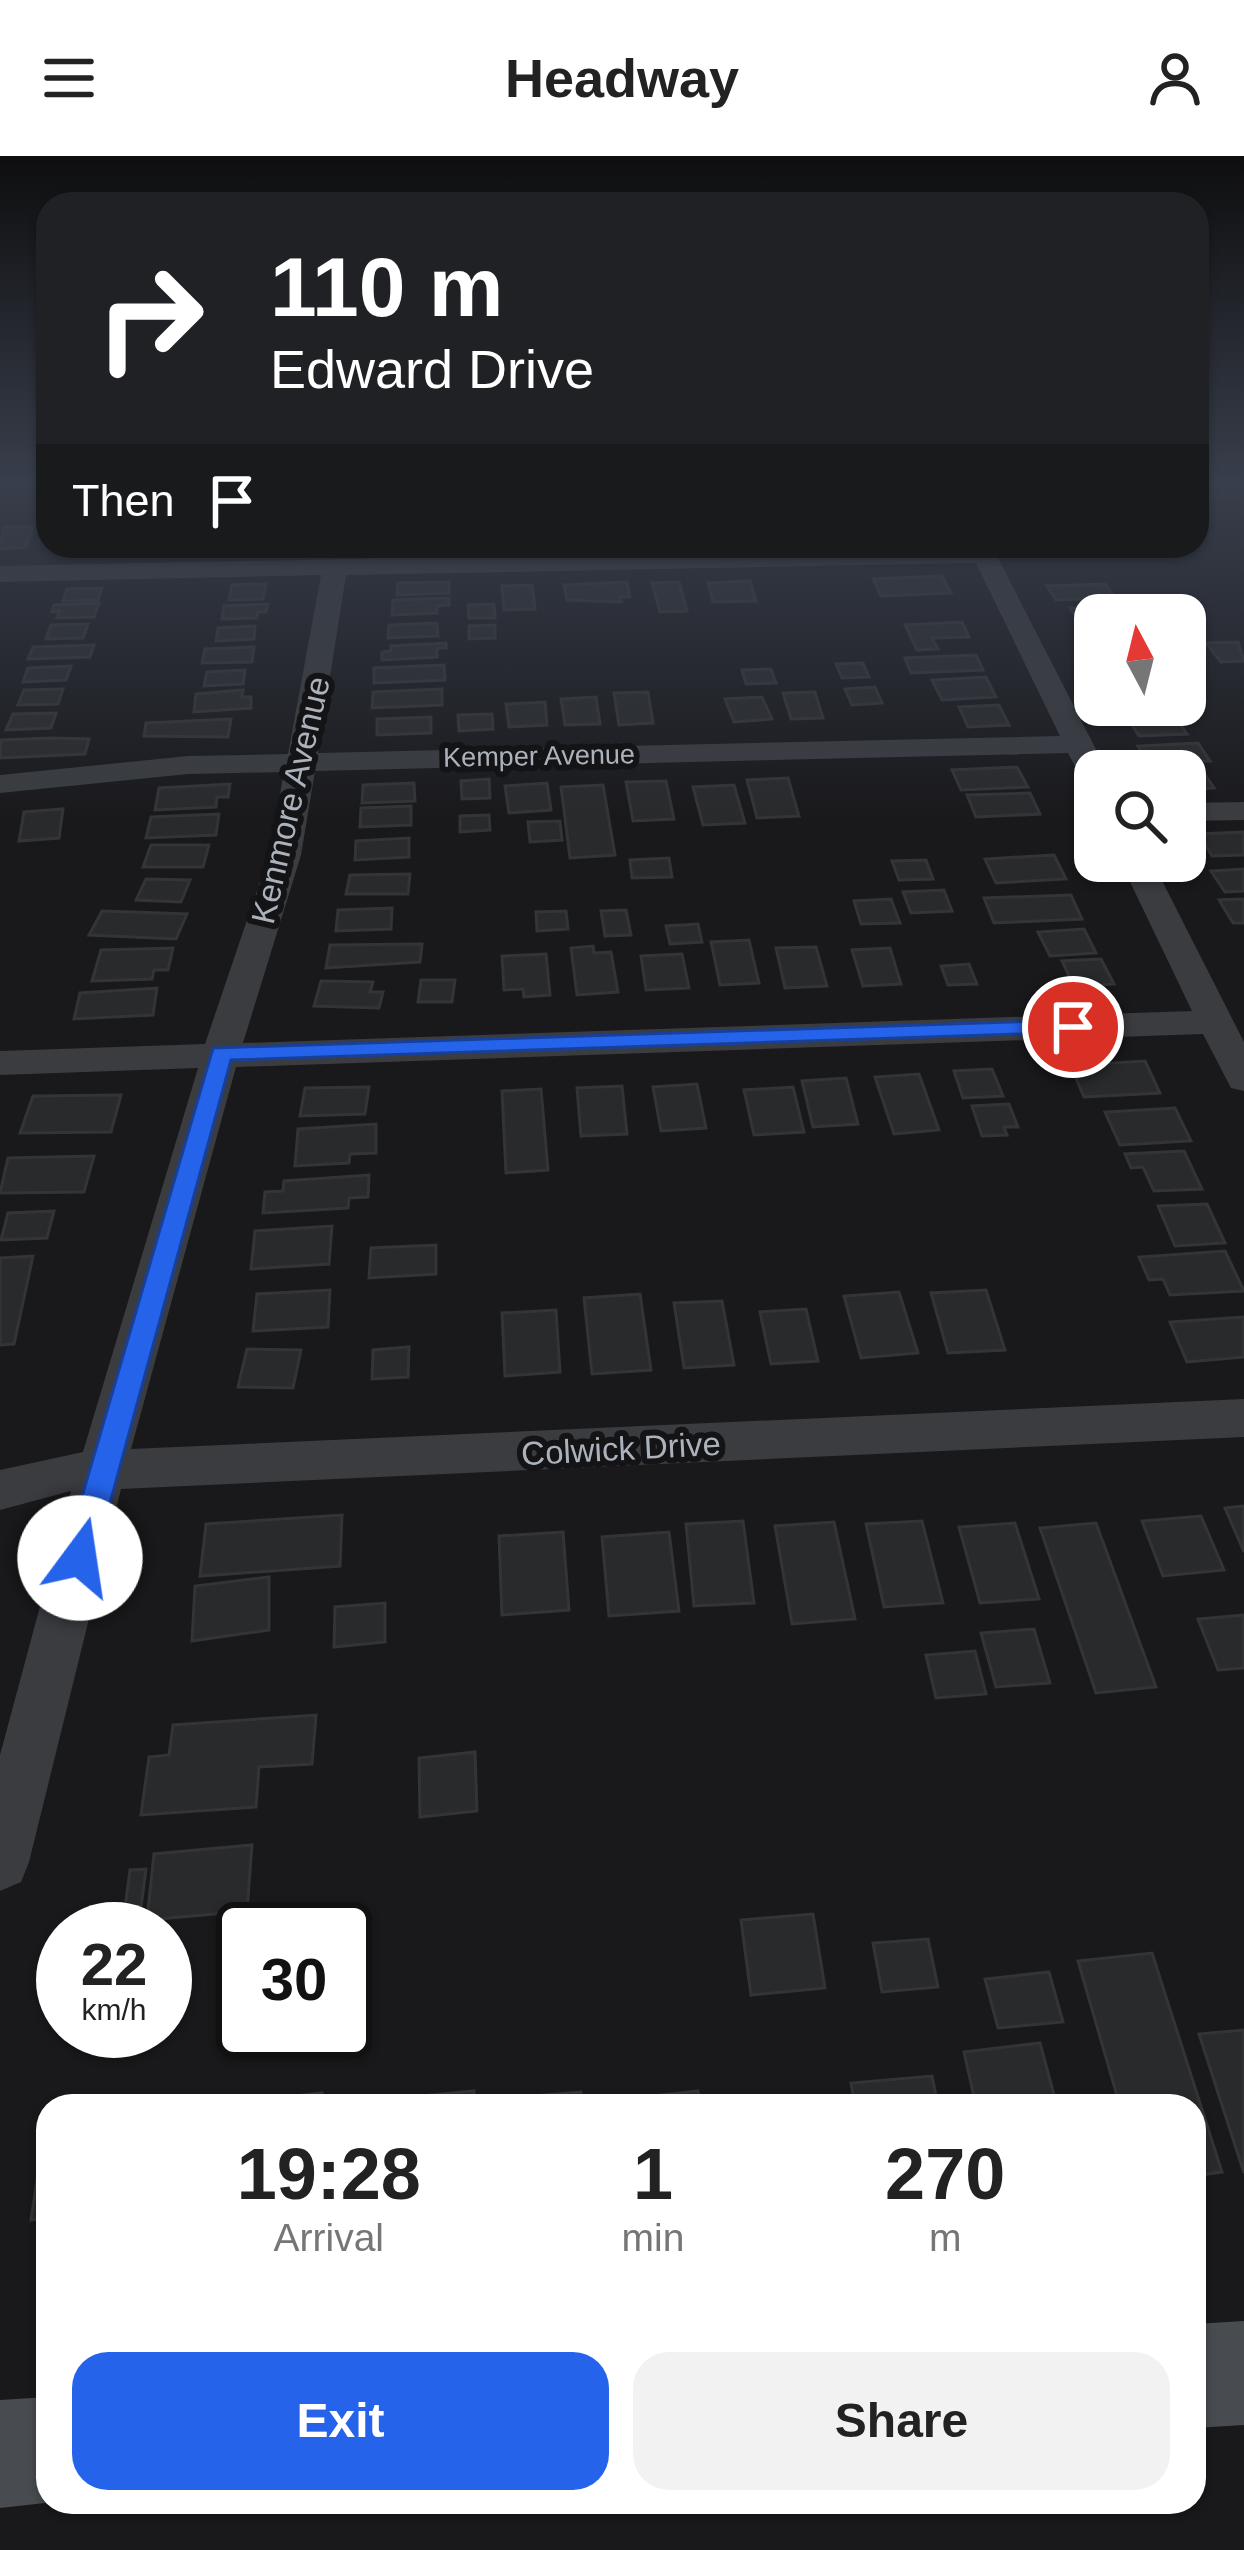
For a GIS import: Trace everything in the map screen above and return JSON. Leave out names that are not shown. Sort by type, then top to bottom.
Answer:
[{"type":"main road","points":[[1206,2375],[1244,2373]]},
{"type":"main road","points":[[0,2454],[36,2451]]},
{"type":"street","name":"Kenmore Avenue","points":[[0,1862],[100,1471],[221,1053],[285,855],[330,596]]},
{"type":"street","points":[[1005,596],[1081,750]]},
{"type":"street","name":"Kemper Avenue","points":[[0,784],[188,765],[1078,744]]},
{"type":"street","points":[[1206,812],[1244,811]]},
{"type":"street","points":[[1146,882],[1244,1079]]},
{"type":"street","points":[[0,1063],[1215,1022]]},
{"type":"street","name":"Colwick Drive","points":[[0,1490],[65,1472],[1244,1418]]},
{"type":"building","points":[[65,596],[99,596],[98,600],[63,601]]},
{"type":"building","points":[[230,596],[264,596],[263,599],[229,600]]},
{"type":"building","points":[[503,596],[533,596],[535,609],[504,610]]},
{"type":"building","points":[[566,596],[630,597],[620,597],[621,602],[567,600]]},
{"type":"building","points":[[656,596],[683,596],[687,611],[660,612]]},
{"type":"building","points":[[711,596],[754,596],[756,601],[713,602]]},
{"type":"building","points":[[449,598],[449,605],[437,606],[437,613],[392,615],[393,600]]},
{"type":"building","points":[[99,603],[94,617],[57,618],[59,611],[52,612],[54,605]]},
{"type":"building","points":[[268,604],[257,618],[222,619],[224,606]]},
{"type":"building","points":[[494,604],[495,618],[469,618],[468,605]]},
{"type":"building","points":[[962,622],[969,637],[932,638],[938,649],[917,650],[905,625]]},
{"type":"building","points":[[437,623],[438,636],[388,638],[389,625]]},
{"type":"building","points":[[88,624],[83,638],[46,639],[51,625]]},
{"type":"building","points":[[495,625],[495,638],[469,639],[469,626]]},
{"type":"building","points":[[255,626],[254,639],[216,641],[218,628]]},
{"type":"building","points":[[1238,642],[1244,661],[1221,662],[1206,643]]},
{"type":"building","points":[[446,643],[446,648],[437,648],[437,657],[382,660],[382,652],[391,651],[391,646]]},
{"type":"building","points":[[94,645],[90,657],[28,659],[33,647]]},
{"type":"building","points":[[254,647],[252,662],[202,663],[205,649]]},
{"type":"building","points":[[976,655],[983,670],[911,673],[905,658]]},
{"type":"building","points":[[863,663],[869,677],[842,678],[836,664]]},
{"type":"building","points":[[444,665],[445,680],[374,683],[374,668]]},
{"type":"building","points":[[71,666],[66,680],[23,682],[28,668]]},
{"type":"building","points":[[771,669],[776,683],[746,684],[742,670]]},
{"type":"building","points":[[245,670],[243,684],[204,686],[207,672]]},
{"type":"building","points":[[986,677],[996,697],[942,700],[932,680]]},
{"type":"building","points":[[875,687],[882,703],[852,705],[845,689]]},
{"type":"building","points":[[63,689],[58,704],[18,705],[24,690]]},
{"type":"building","points":[[442,689],[442,705],[372,708],[373,692]]},
{"type":"building","points":[[243,690],[242,697],[251,697],[251,708],[194,712],[196,694]]},
{"type":"building","points":[[648,692],[653,723],[619,725],[614,693]]},
{"type":"building","points":[[815,692],[823,718],[791,719],[783,693]]},
{"type":"building","points":[[596,697],[600,724],[565,725],[561,699]]},
{"type":"building","points":[[762,697],[772,719],[734,722],[725,699]]},
{"type":"building","points":[[545,702],[547,725],[509,727],[506,704]]},
{"type":"building","points":[[999,705],[1009,725],[968,727],[959,707]]},
{"type":"building","points":[[56,713],[51,728],[6,730],[13,714]]},
{"type":"building","points":[[492,714],[493,729],[459,731],[458,715]]},
{"type":"building","points":[[431,717],[431,733],[377,735],[377,719]]},
{"type":"building","points":[[231,719],[228,737],[144,736],[146,723]]},
{"type":"building","points":[[1133,726],[1182,726],[1187,734],[1139,736]]},
{"type":"building","points":[[89,739],[85,754],[0,758],[1,740]]},
{"type":"building","points":[[1198,743],[1203,750],[1140,750],[1138,746]]},
{"type":"building","points":[[1017,767],[1028,787],[961,790],[952,770]]},
{"type":"building","points":[[788,778],[799,816],[757,818],[747,780]]},
{"type":"building","points":[[489,779],[490,798],[462,799],[461,781]]},
{"type":"building","points":[[666,781],[674,819],[633,821],[626,782]]},
{"type":"building","points":[[414,783],[415,801],[362,803],[363,785]]},
{"type":"building","points":[[547,783],[551,810],[509,813],[505,786]]},
{"type":"building","points":[[230,784],[228,797],[217,797],[216,807],[155,810],[159,788]]},
{"type":"building","points":[[603,785],[615,855],[570,858],[561,787]]},
{"type":"building","points":[[734,785],[745,823],[703,825],[693,787]]},
{"type":"building","points":[[1030,793],[1040,814],[976,817],[967,795]]},
{"type":"building","points":[[411,806],[411,825],[360,827],[361,808]]},
{"type":"building","points":[[63,809],[59,838],[19,841],[24,812]]},
{"type":"building","points":[[219,814],[216,835],[146,838],[151,817]]},
{"type":"building","points":[[489,815],[490,830],[460,832],[460,816]]},
{"type":"building","points":[[560,821],[562,840],[530,842],[528,822]]},
{"type":"building","points":[[1244,832],[1244,855],[1212,856],[1206,834]]},
{"type":"building","points":[[409,838],[409,857],[355,860],[356,841]]},
{"type":"building","points":[[151,845],[209,845],[203,867],[143,867]]},
{"type":"building","points":[[1054,855],[1066,879],[996,883],[985,859]]},
{"type":"building","points":[[669,858],[672,877],[632,878],[630,860]]},
{"type":"building","points":[[926,860],[933,879],[899,880],[892,861]]},
{"type":"building","points":[[1244,869],[1244,891],[1225,892],[1211,871]]},
{"type":"building","points":[[410,874],[408,894],[346,894],[350,875]]},
{"type":"building","points":[[146,879],[190,880],[181,902],[136,900]]},
{"type":"building","points":[[944,890],[952,911],[911,913],[903,892]]},
{"type":"building","points":[[1071,895],[1082,919],[994,923],[984,898]]},
{"type":"building","points":[[891,899],[900,923],[861,924],[854,901]]},
{"type":"building","points":[[1244,899],[1244,923],[1233,923],[1219,900]]},
{"type":"building","points":[[392,908],[391,929],[336,931],[338,910]]},
{"type":"building","points":[[626,910],[631,935],[605,936],[601,911]]},
{"type":"building","points":[[102,911],[187,914],[176,939],[89,935]]},
{"type":"building","points":[[566,911],[568,929],[537,931],[536,912]]},
{"type":"building","points":[[698,924],[702,942],[670,944],[666,926]]},
{"type":"building","points":[[1084,929],[1096,953],[1050,956],[1038,932]]},
{"type":"building","points":[[749,940],[759,983],[720,985],[711,942]]},
{"type":"building","points":[[422,944],[420,962],[326,968],[330,945]]},
{"type":"building","points":[[593,946],[594,953],[611,952],[618,992],[577,995],[571,948]]},
{"type":"building","points":[[816,947],[827,986],[785,988],[776,948]]},
{"type":"building","points":[[173,948],[168,970],[154,970],[152,979],[92,981],[101,950]]},
{"type":"building","points":[[890,948],[901,984],[863,986],[852,950]]},
{"type":"building","points":[[546,954],[550,995],[524,997],[523,989],[504,990],[502,956]]},
{"type":"building","points":[[682,954],[689,988],[646,990],[641,956]]},
{"type":"building","points":[[1101,959],[1114,984],[1074,987],[1062,961]]},
{"type":"building","points":[[969,964],[977,984],[948,985],[941,966]]},
{"type":"building","points":[[421,980],[455,980],[452,1002],[418,1002]]},
{"type":"building","points":[[321,981],[373,982],[370,992],[383,992],[379,1008],[314,1006]]},
{"type":"building","points":[[157,988],[153,1015],[74,1019],[80,993]]},
{"type":"building","points":[[1145,1061],[1160,1093],[1084,1097],[1075,1076],[1065,1077],[1060,1066]]},
{"type":"building","points":[[992,1069],[1003,1096],[963,1098],[954,1071]]},
{"type":"building","points":[[919,1074],[939,1130],[894,1134],[875,1077]]},
{"type":"building","points":[[846,1078],[858,1124],[813,1127],[802,1081]]},
{"type":"building","points":[[697,1084],[706,1128],[661,1131],[653,1087]]},
{"type":"building","points":[[622,1086],[627,1134],[581,1136],[577,1088]]},
{"type":"building","points":[[369,1087],[365,1114],[300,1116],[305,1088]]},
{"type":"building","points":[[793,1087],[804,1132],[754,1135],[744,1090]]},
{"type":"building","points":[[541,1089],[548,1170],[506,1173],[502,1091]]},
{"type":"building","points":[[121,1095],[111,1132],[20,1133],[33,1096]]},
{"type":"building","points":[[1009,1104],[1018,1127],[1004,1127],[1007,1135],[982,1136],[972,1106]]},
{"type":"building","points":[[1175,1108],[1191,1141],[1120,1145],[1105,1112]]},
{"type":"building","points":[[376,1124],[376,1153],[350,1154],[349,1163],[295,1166],[298,1129]]},
{"type":"building","points":[[1184,1151],[1202,1189],[1154,1191],[1143,1167],[1131,1168],[1125,1154]]},
{"type":"building","points":[[94,1156],[84,1192],[0,1193],[8,1158]]},
{"type":"building","points":[[369,1175],[368,1197],[349,1198],[348,1208],[263,1213],[265,1192],[283,1191],[284,1181]]},
{"type":"building","points":[[1207,1204],[1225,1243],[1175,1246],[1158,1206]]},
{"type":"building","points":[[54,1211],[47,1238],[1,1240],[8,1213]]},
{"type":"building","points":[[332,1226],[329,1264],[251,1269],[255,1231]]},
{"type":"building","points":[[436,1245],[436,1274],[369,1278],[371,1248]]},
{"type":"building","points":[[1225,1251],[1244,1291],[1170,1295],[1163,1279],[1149,1280],[1139,1257]]},
{"type":"building","points":[[33,1256],[14,1344],[0,1345],[0,1258]]},
{"type":"building","points":[[330,1290],[328,1327],[253,1331],[257,1294]]},
{"type":"building","points":[[986,1290],[1005,1350],[948,1353],[931,1293]]},
{"type":"building","points":[[899,1292],[918,1353],[861,1358],[844,1296]]},
{"type":"building","points":[[640,1294],[651,1370],[592,1374],[584,1298]]},
{"type":"building","points":[[722,1301],[734,1365],[684,1368],[674,1303]]},
{"type":"building","points":[[806,1309],[818,1361],[771,1364],[760,1312]]},
{"type":"building","points":[[556,1310],[560,1372],[505,1376],[502,1313]]},
{"type":"building","points":[[1244,1317],[1244,1357],[1187,1362],[1170,1322]]},
{"type":"building","points":[[409,1347],[408,1377],[372,1379],[373,1350]]},
{"type":"building","points":[[247,1349],[301,1350],[293,1388],[238,1387]]},
{"type":"building","points":[[1244,1506],[1244,1552],[1225,1508]]},
{"type":"building","points":[[342,1515],[340,1566],[200,1576],[206,1524]]},
{"type":"building","points":[[1201,1516],[1224,1570],[1163,1576],[1142,1521]]},
{"type":"building","points":[[743,1521],[754,1603],[694,1606],[686,1524]]},
{"type":"building","points":[[922,1521],[943,1603],[884,1607],[866,1524]]},
{"type":"building","points":[[834,1522],[855,1619],[792,1624],[775,1526]]},
{"type":"building","points":[[1015,1523],[1039,1599],[980,1603],[959,1527]]},
{"type":"building","points":[[1096,1523],[1156,1687],[1096,1693],[1040,1528]]},
{"type":"building","points":[[563,1532],[569,1610],[502,1615],[499,1536]]},
{"type":"building","points":[[669,1532],[679,1611],[609,1616],[602,1537]]},
{"type":"building","points":[[269,1577],[269,1630],[192,1641],[195,1586]]},
{"type":"building","points":[[385,1603],[385,1642],[334,1647],[335,1607]]},
{"type":"building","points":[[1244,1615],[1244,1668],[1218,1670],[1198,1619]]},
{"type":"building","points":[[1034,1629],[1050,1683],[996,1687],[981,1633]]},
{"type":"building","points":[[975,1651],[986,1694],[936,1698],[926,1655]]},
{"type":"building","points":[[316,1715],[312,1764],[259,1767],[256,1807],[141,1815],[149,1757],[169,1755],[173,1725]]},
{"type":"building","points":[[475,1752],[477,1811],[420,1817],[419,1758]]},
{"type":"building","points":[[252,1845],[248,1902],[216,1902],[216,1914],[192,1916],[192,1902],[149,1902],[154,1854]]},
{"type":"building","points":[[146,1869],[142,1902],[126,1902],[130,1870]]},
{"type":"building","points":[[813,1914],[825,1988],[751,1995],[741,1920]]},
{"type":"building","points":[[928,1939],[938,1987],[882,1992],[873,1943]]},
{"type":"building","points":[[1152,1953],[1197,2094],[1117,2094],[1078,1961]]},
{"type":"building","points":[[1049,1972],[1063,2022],[998,2028],[985,1979]]},
{"type":"building","points":[[1244,2030],[1244,2173],[1199,2034]]},
{"type":"building","points":[[1040,2043],[1054,2094],[973,2094],[964,2052]]},
{"type":"building","points":[[932,2076],[936,2094],[853,2094],[851,2083]]},
{"type":"building","points":[[1206,2122],[1222,2172],[1206,2174]]},
{"type":"route","points":[[80,1558],[100,1471],[221,1053],[1073,1027]]}]
